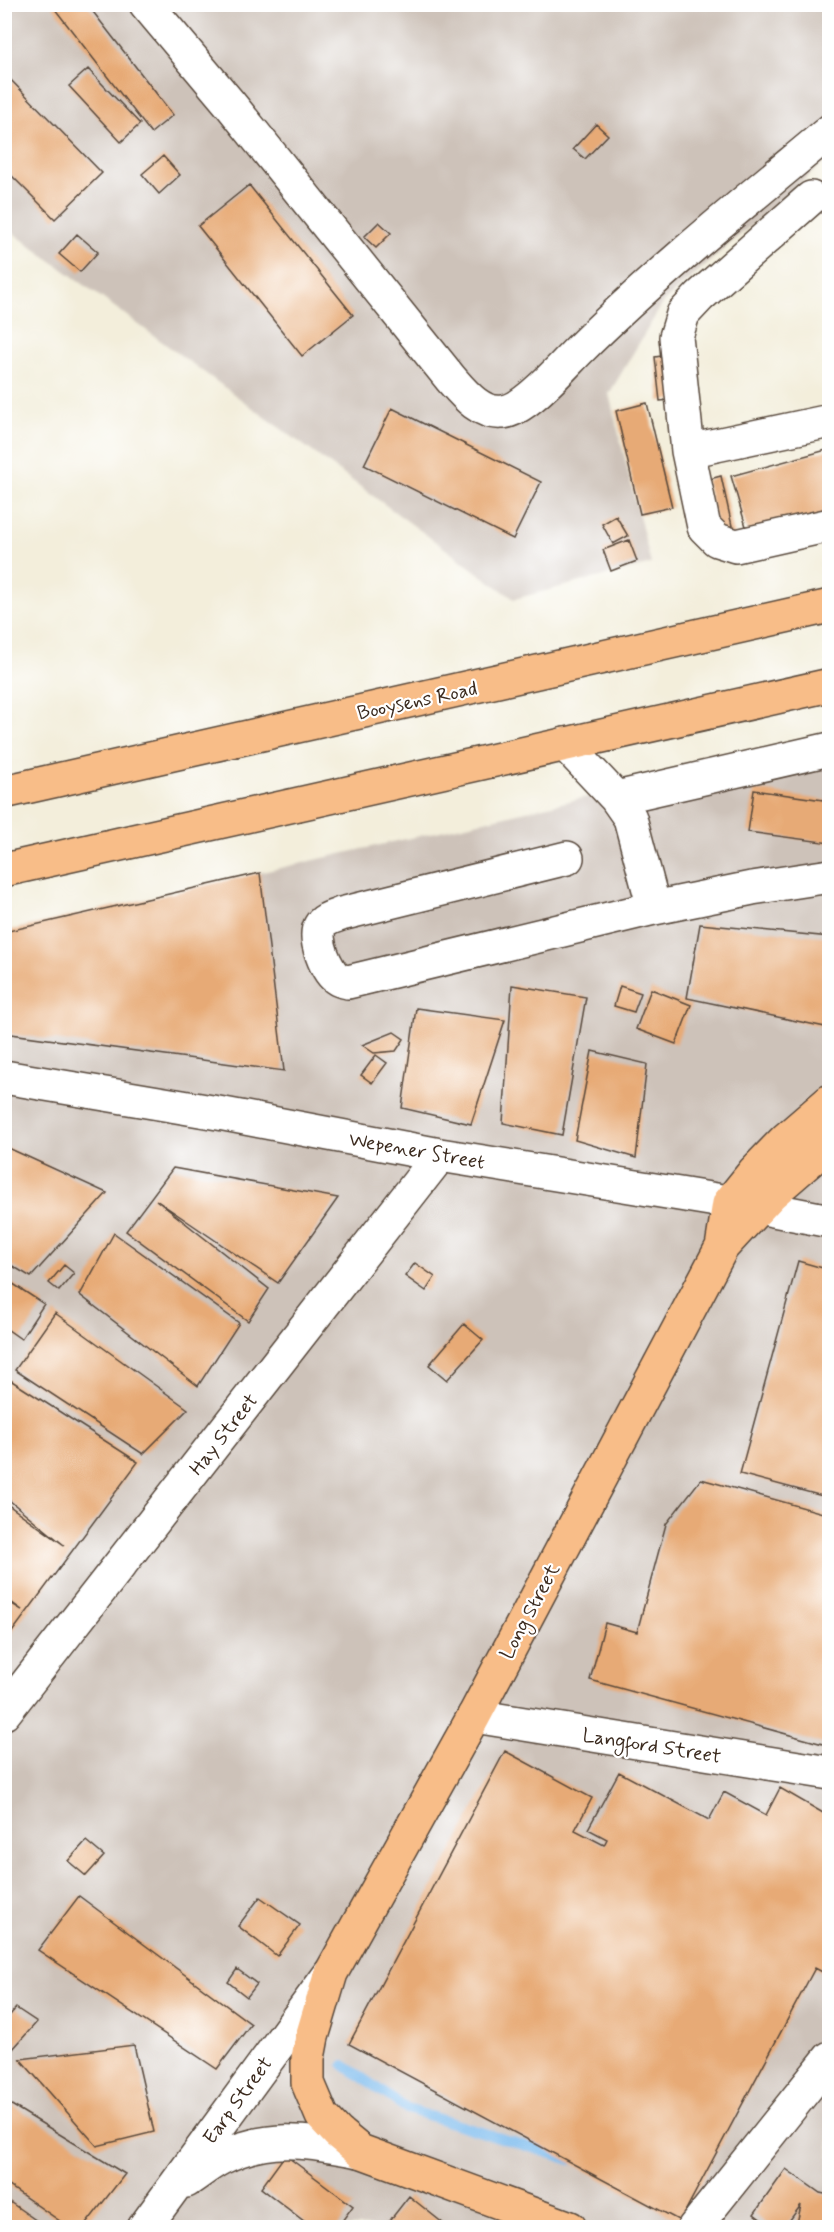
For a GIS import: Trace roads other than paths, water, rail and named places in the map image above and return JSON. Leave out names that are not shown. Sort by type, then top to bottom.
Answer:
[{"type":"main road","name":"Booysens Road","points":[[4,792],[830,606]]},
{"type":"main road","points":[[4,870],[830,685]]},
{"type":"main road","name":"Long Street","points":[[570,2228],[360,2151],[322,2116],[308,2083],[308,2058],[312,2037],[331,1973],[474,1716],[745,1205],[754,1172],[786,1139],[830,1101]]},
{"type":"main road","points":[[745,1205],[771,1194],[830,1143]]},
{"type":"street","points":[[146,4],[230,104],[451,379],[471,401],[488,411],[502,412],[514,409],[533,395],[637,295],[830,131]]},
{"type":"street","points":[[811,198],[700,296],[683,314],[676,337],[688,451],[704,527],[717,540],[736,546],[830,525]]},
{"type":"street","points":[[688,451],[830,421]]},
{"type":"street","points":[[565,744],[616,798],[630,818],[654,908]]},
{"type":"street","points":[[616,798],[830,749]]},
{"type":"street","points":[[567,858],[341,914],[324,921],[319,927],[318,942],[324,959],[333,975],[339,980],[348,982],[654,908],[830,876]]},
{"type":"street","name":"Wepener Street","points":[[4,1077],[224,1114],[440,1155],[830,1221]]},
{"type":"street","name":"Hay Street","points":[[4,1713],[440,1155]]},
{"type":"street","name":"Langford Street","points":[[474,1716],[830,1773]]},
{"type":"street","name":"Earp Street","points":[[144,2228],[331,1973]]},
{"type":"street","points":[[694,2228],[826,2068]]},
{"type":"street","points":[[168,2194],[219,2158],[253,2145],[289,2140],[360,2151]]},
{"type":"waterway","points":[[344,2065],[407,2109],[571,2160]]}]
